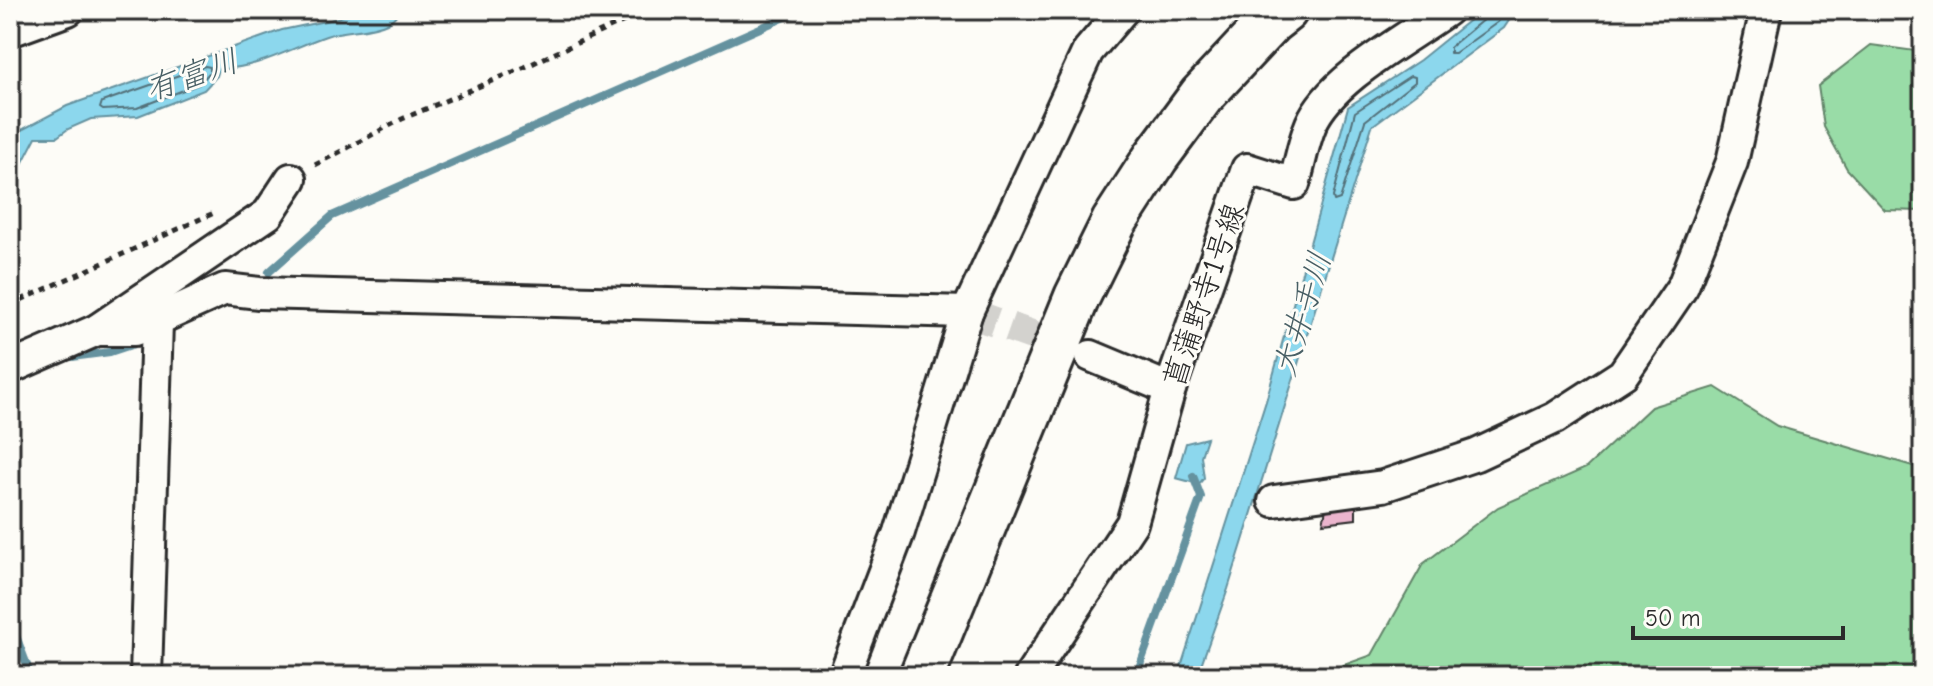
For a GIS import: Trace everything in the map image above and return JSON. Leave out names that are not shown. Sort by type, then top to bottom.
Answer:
[{"type":"highway","points":[[905,676],[1061,290],[1098,215],[1139,148],[1181,94],[1257,10]]},
{"type":"highway","points":[[922,676],[1077,297],[1114,222],[1156,157],[1202,95],[1285,10]]},
{"type":"street","points":[[10,31],[68,10]]},
{"type":"street","points":[[844,676],[899,532],[967,312],[1088,51],[1123,10]]},
{"type":"street","name":"菖蒲野寺1号線","points":[[1030,676],[1132,523],[1170,389],[1247,169],[1294,184],[1312,123],[1335,92],[1399,40],[1447,10]]},
{"type":"street","points":[[1274,501],[1383,486],[1476,455],[1555,418],[1623,374],[1683,286],[1732,162],[1766,10]]},
{"type":"street","points":[[10,368],[97,330],[268,214],[291,179]]},
{"type":"street","points":[[97,330],[134,330],[225,289],[259,293],[967,312]]},
{"type":"street","points":[[146,676],[157,322]]},
{"type":"street","points":[[1091,356],[1170,389]]},
{"type":"path","points":[[291,179],[402,119],[648,10]]},
{"type":"path","points":[[10,305],[221,210]]},
{"type":"green space","points":[[1871,45],[1923,52],[1923,211],[1885,210],[1847,169],[1824,127],[1818,86]]},
{"type":"green space","points":[[1715,387],[1777,426],[1923,469],[1923,676],[1313,676],[1372,655],[1423,564],[1498,507],[1586,468],[1651,407]]},
{"type":"water","name":"有富川","points":[[363,10],[401,10],[380,26],[334,34],[247,66],[219,69],[217,76],[204,90],[138,116],[91,119],[57,137],[36,137],[22,164],[10,175],[10,136],[67,106],[282,30]]},
{"type":"water","name":"大井手川","points":[[1482,10],[1516,10],[1504,28],[1372,126],[1228,589],[1197,676],[1178,676],[1266,401],[1348,107],[1420,60]]},
{"type":"water","points":[[1207,438],[1201,456],[1204,478],[1199,484],[1176,478],[1186,443]]},
{"type":"building","points":[[1356,505],[1356,519],[1323,523],[1326,509]]},
{"type":"waterway","points":[[269,272],[332,216],[801,10]]},
{"type":"waterway","points":[[72,357],[110,352],[134,344]]},
{"type":"waterway","points":[[1136,676],[1201,497],[1193,476]]},
{"type":"waterway","points":[[10,620],[31,676]]},
{"type":"tunnel","points":[[967,312],[1074,350]]}]
